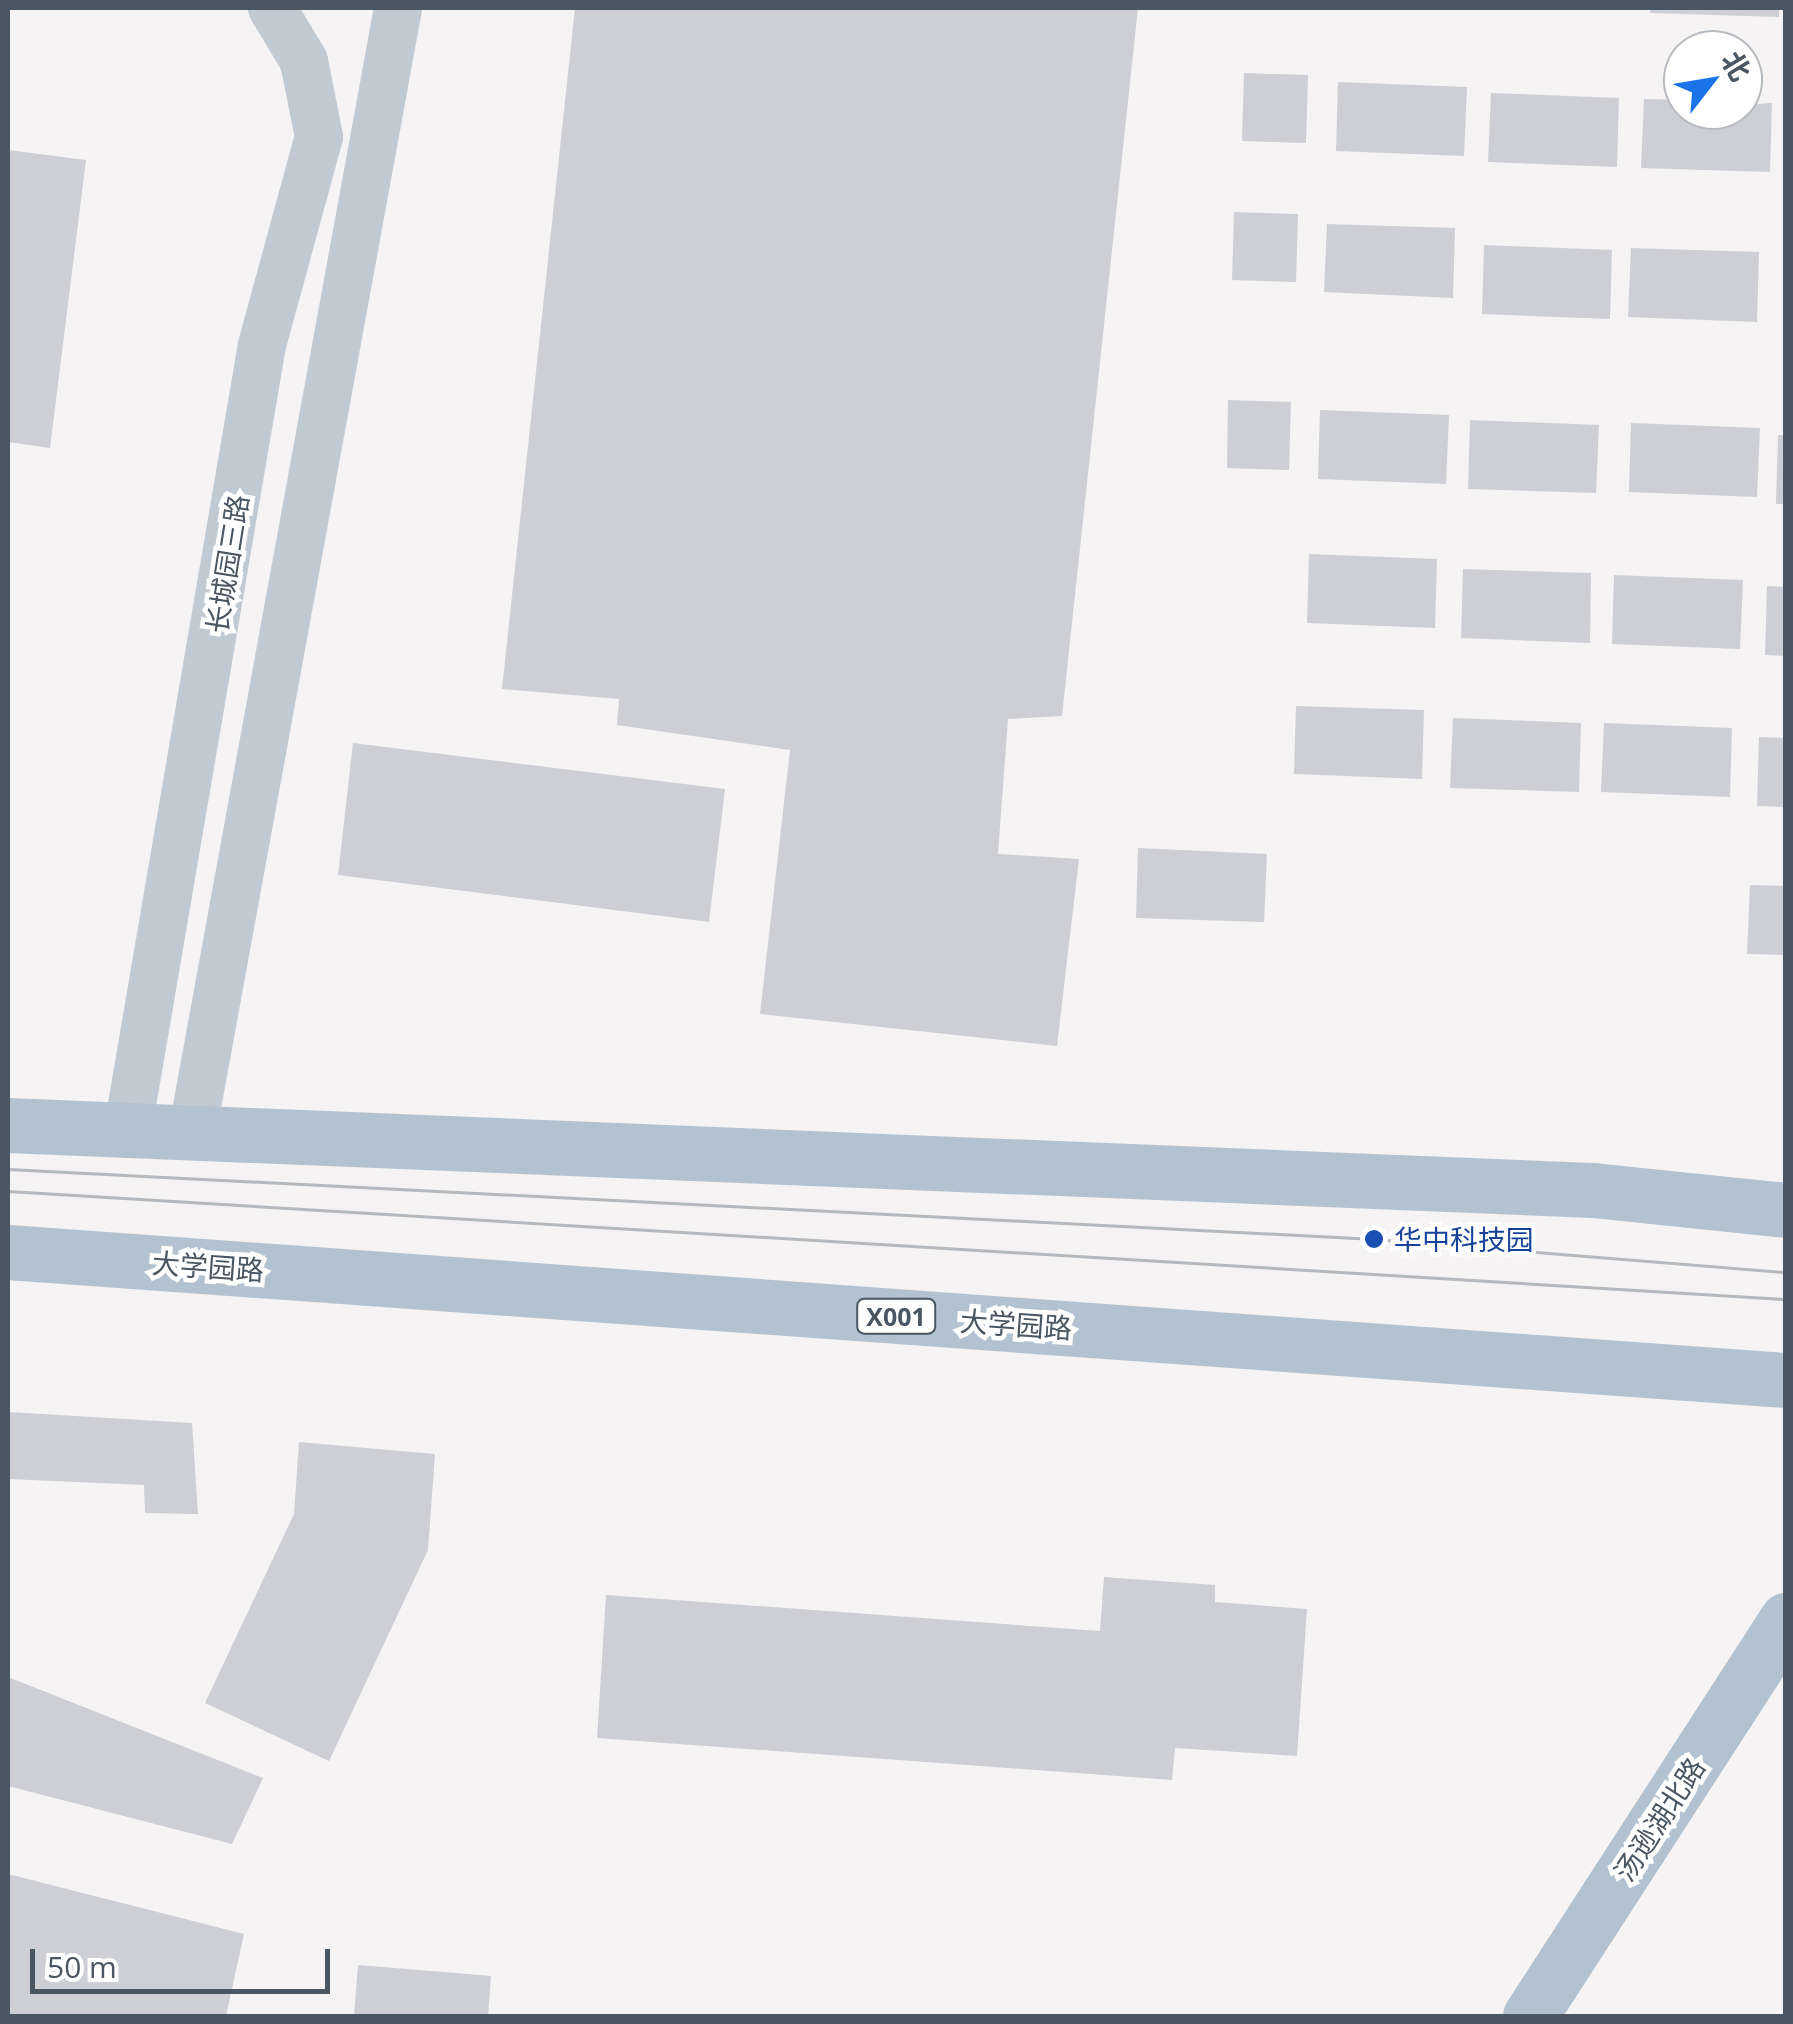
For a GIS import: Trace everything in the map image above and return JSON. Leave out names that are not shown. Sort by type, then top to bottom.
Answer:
[{"type":"main road","points":[[8,1125],[127,1134],[1593,1190],[1786,1210]]},
{"type":"main road","name":"大学园路","points":[[8,1252],[1786,1380]]},
{"type":"main road","name":"汤逊湖北路","points":[[1530,2016],[1786,1620]]},
{"type":"street","name":"长城园三路","points":[[127,1134],[262,345],[319,137],[304,61],[272,8]]},
{"type":"street","points":[[192,1134],[398,8]]},
{"type":"building","points":[[575,8],[1138,8],[1062,716],[1008,719],[998,854],[1079,859],[1057,1046],[760,1014],[790,750],[617,725],[619,699],[502,689]]},
{"type":"building","points":[[1651,8],[1779,8],[1779,17],[1650,13]]},
{"type":"building","points":[[1244,73],[1308,75],[1306,143],[1242,141]]},
{"type":"building","points":[[1338,82],[1467,87],[1464,156],[1336,151]]},
{"type":"building","points":[[1491,93],[1619,98],[1617,167],[1488,162]]},
{"type":"building","points":[[1644,99],[1663,99],[1663,130],[1763,130],[1763,104],[1772,103],[1770,172],[1641,168]]},
{"type":"building","points":[[8,150],[86,160],[50,448],[8,442]]},
{"type":"building","points":[[1234,212],[1298,214],[1296,282],[1232,280]]},
{"type":"building","points":[[1327,224],[1455,228],[1453,298],[1324,292]]},
{"type":"building","points":[[1484,245],[1612,250],[1610,319],[1482,314]]},
{"type":"building","points":[[1631,248],[1759,252],[1757,322],[1628,317]]},
{"type":"building","points":[[1228,400],[1291,402],[1289,470],[1227,468]]},
{"type":"building","points":[[1320,410],[1449,415],[1446,484],[1318,479]]},
{"type":"building","points":[[1470,420],[1599,425],[1596,493],[1468,489]]},
{"type":"building","points":[[1631,423],[1760,428],[1757,497],[1629,492]]},
{"type":"building","points":[[1778,435],[1786,435],[1786,504],[1776,504]]},
{"type":"building","points":[[1309,554],[1437,559],[1435,628],[1307,623]]},
{"type":"building","points":[[1463,569],[1591,573],[1590,643],[1461,638]]},
{"type":"building","points":[[1614,575],[1743,580],[1740,649],[1612,644]]},
{"type":"building","points":[[1767,586],[1786,587],[1786,656],[1765,655]]},
{"type":"building","points":[[1296,706],[1424,710],[1422,779],[1294,774]]},
{"type":"building","points":[[1453,718],[1581,723],[1579,792],[1450,788]]},
{"type":"building","points":[[1604,723],[1732,728],[1730,797],[1601,792]]},
{"type":"building","points":[[1759,737],[1786,738],[1786,807],[1757,806]]},
{"type":"building","points":[[353,743],[725,789],[709,922],[338,875]]},
{"type":"building","points":[[1138,848],[1267,854],[1264,922],[1136,918]]},
{"type":"building","points":[[1750,885],[1786,886],[1786,955],[1747,954]]},
{"type":"building","points":[[8,1412],[192,1423],[198,1514],[145,1513],[144,1485],[8,1479]]},
{"type":"building","points":[[299,1442],[435,1454],[428,1550],[329,1761],[205,1703],[294,1514]]},
{"type":"building","points":[[1104,1577],[1215,1585],[1215,1602],[1307,1609],[1297,1756],[1175,1748],[1172,1780],[597,1738],[606,1595],[1100,1631]]},
{"type":"building","points":[[8,1677],[263,1778],[232,1844],[8,1786]]},
{"type":"building","points":[[8,1874],[244,1934],[226,2016],[8,2016]]},
{"type":"building","points":[[358,1965],[491,1976],[488,2016],[354,2016]]},
{"type":"tram line","points":[[8,1169],[1374,1239],[1786,1272]]},
{"type":"tram line","points":[[8,1191],[1786,1299]]},
{"type":"place","name":"华中科技园","points":[[1374,1239]]}]
